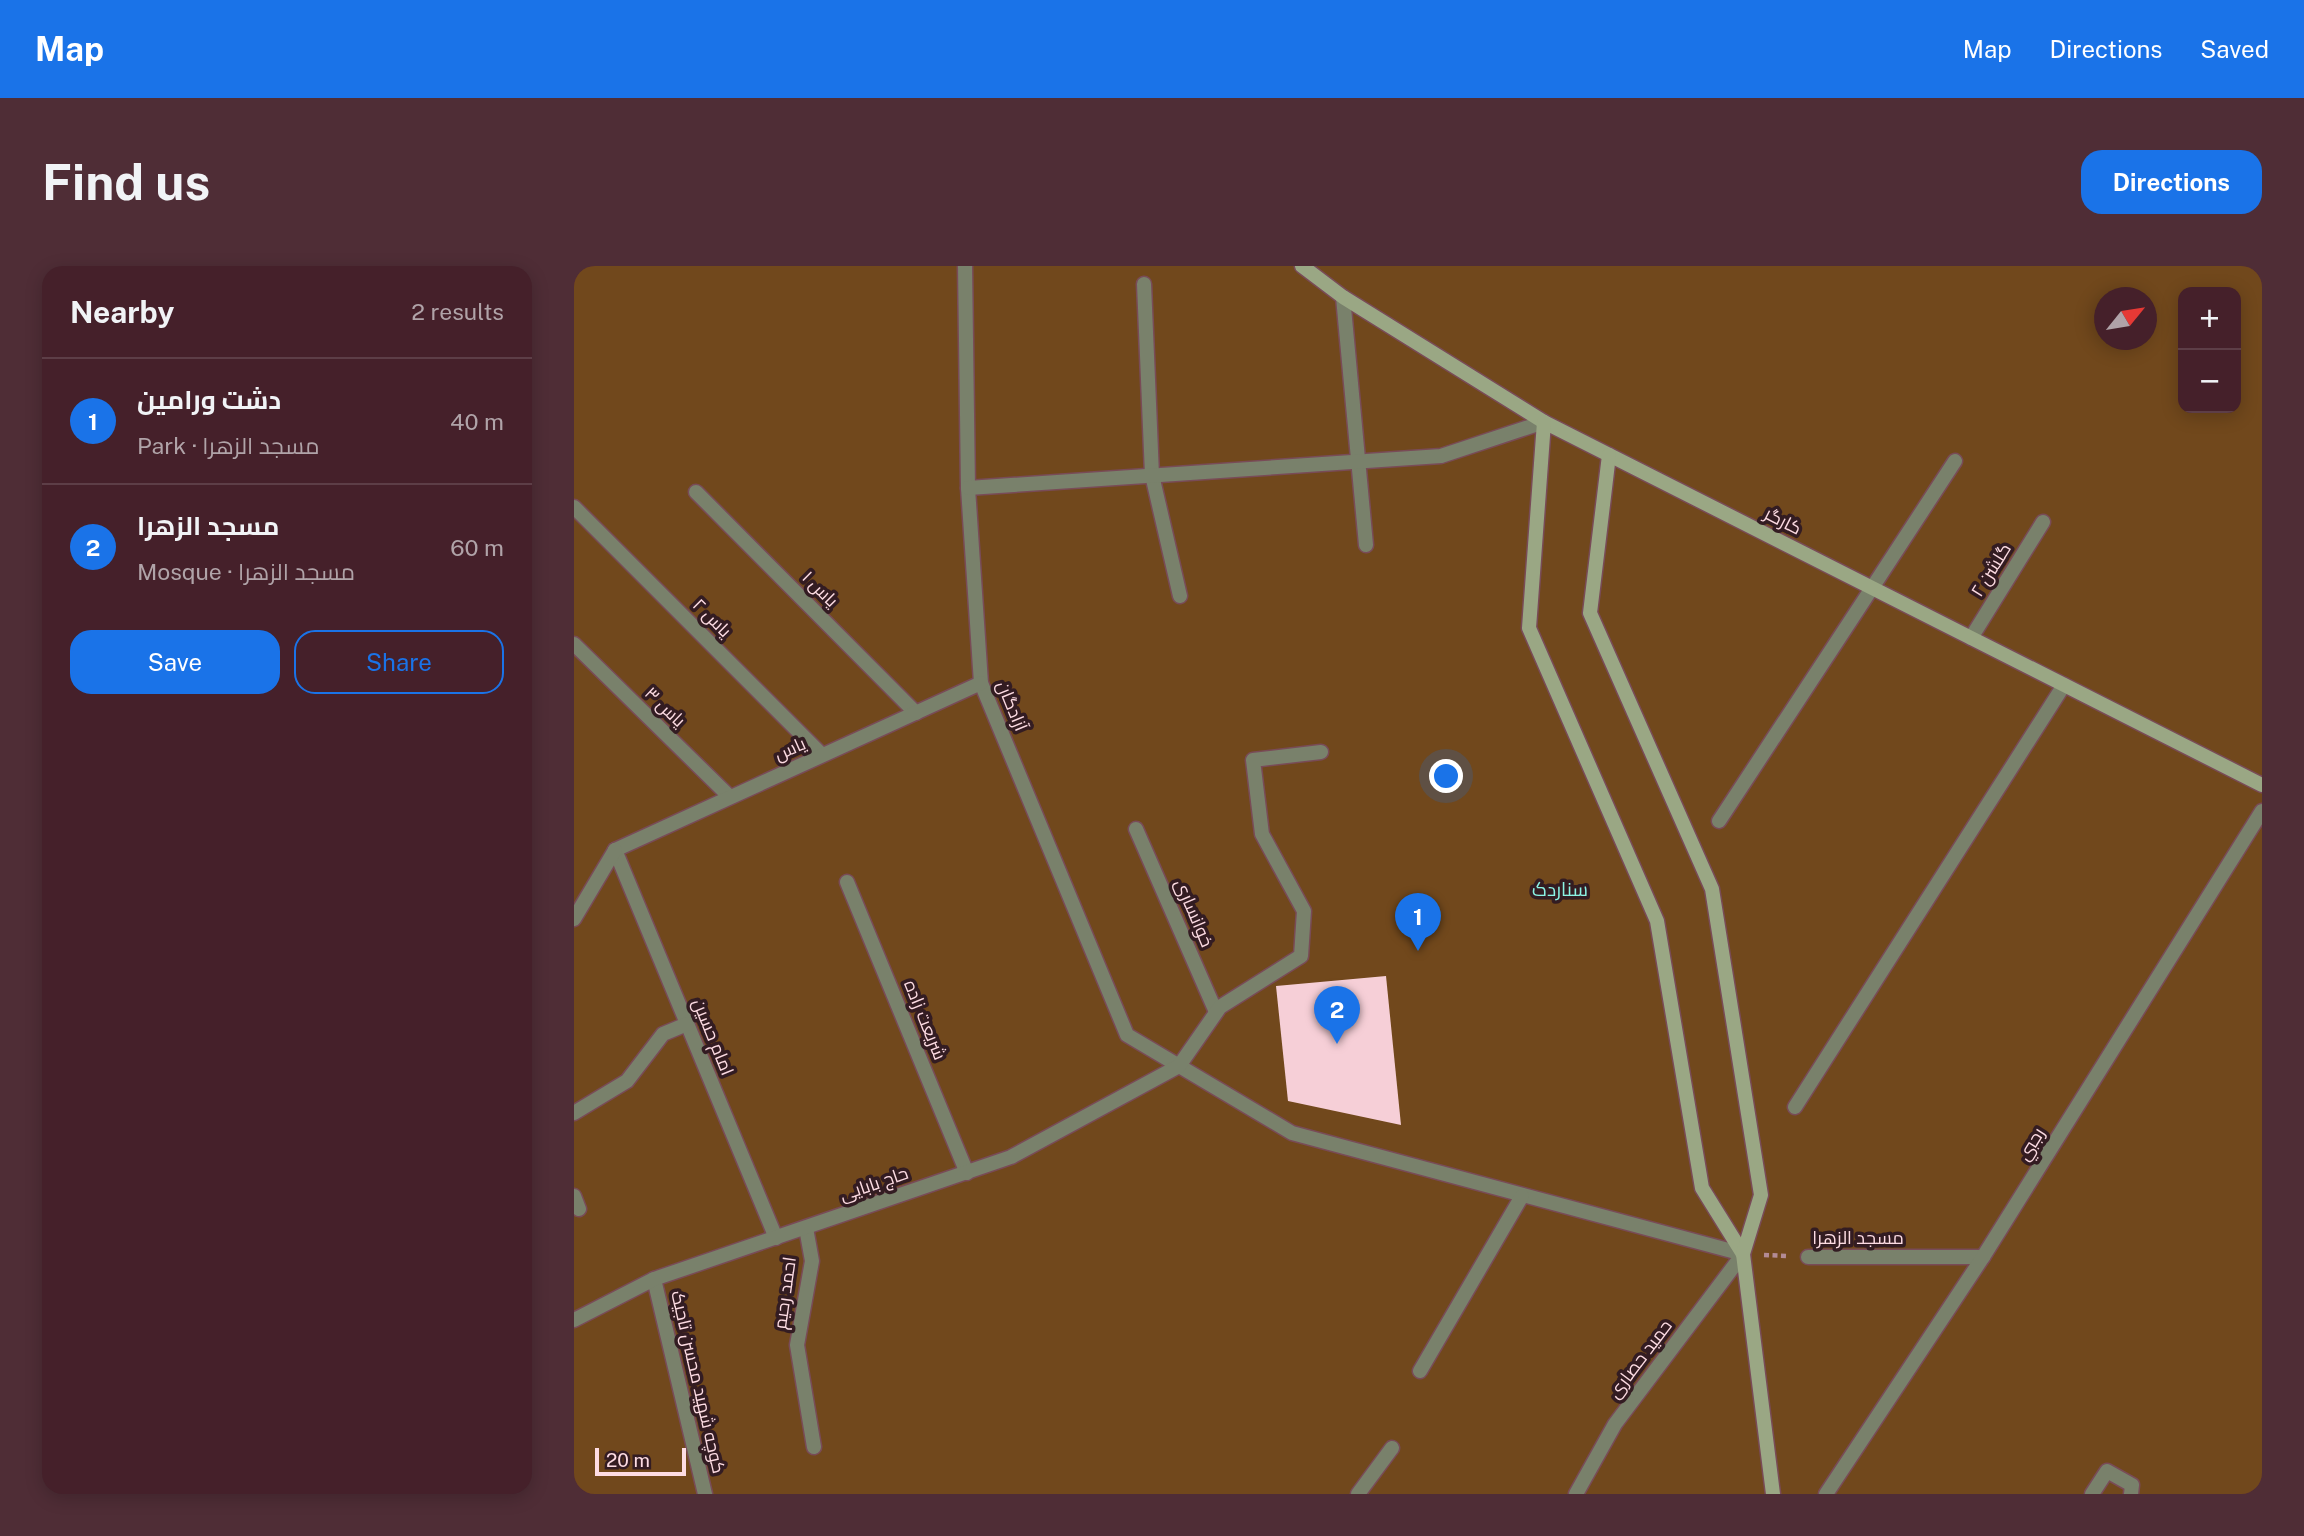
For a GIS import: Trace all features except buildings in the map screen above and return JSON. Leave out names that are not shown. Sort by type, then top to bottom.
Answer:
[{"type":"main road","name":"کارگر","points":[[1303,266],[1343,298],[1544,422],[2262,785]]},
{"type":"main road","points":[[1544,422],[1529,628],[1657,921],[1702,1188],[1744,1254]]},
{"type":"main road","points":[[1609,454],[1590,614],[1712,889],[1761,1195],[1744,1254],[1773,1494]]},
{"type":"street","name":"آزادگان","points":[[965,266],[968,488],[981,683],[1127,1035],[1179,1066]]},
{"type":"street","points":[[1144,284],[1152,475],[1180,596]]},
{"type":"street","points":[[1343,298],[1366,545]]},
{"type":"street","points":[[968,488],[1441,456],[1544,422]]},
{"type":"street","points":[[1719,821],[1955,461]]},
{"type":"street","name":"یاس ۱","points":[[696,492],[916,713]]},
{"type":"street","name":"یاس ۲","points":[[574,507],[822,755]]},
{"type":"street","name":"گلشن ۲","points":[[1971,638],[2043,522]]},
{"type":"street","name":"یاس ۳","points":[[574,644],[730,797]]},
{"type":"street","name":"یاس","points":[[615,850],[981,683]]},
{"type":"street","points":[[1795,1107],[2064,685]]},
{"type":"street","points":[[1321,752],[1253,760],[1262,834],[1304,911],[1301,956],[1220,1006],[1179,1066],[1292,1133],[1744,1254]]},
{"type":"street","name":"رجبي","points":[[1826,1494],[1983,1257],[2262,811]]},
{"type":"street","name":"خوانساری","points":[[1136,829],[1216,1012]]},
{"type":"street","points":[[574,919],[615,850]]},
{"type":"street","name":"امام حسین","points":[[615,850],[776,1238]]},
{"type":"street","name":"شریعت زاده","points":[[847,882],[967,1172]]},
{"type":"street","points":[[574,1113],[627,1081],[663,1034],[687,1024]]},
{"type":"street","name":"حاج بابایی","points":[[574,1320],[654,1279],[1011,1157],[1179,1066]]},
{"type":"street","points":[[1420,1371],[1522,1196]]},
{"type":"street","name":"احمد رحیم","points":[[806,1228],[812,1261],[797,1345],[814,1447]]},
{"type":"street","name":"حمید حصاری","points":[[1576,1494],[1615,1424],[1744,1254]]},
{"type":"street","name":"مسجد الزهرا","points":[[1808,1257],[1983,1257]]},
{"type":"street","name":"کوچه شهید محسن تاجیک","points":[[654,1279],[705,1494]]},
{"type":"street","points":[[1358,1494],[1392,1448]]},
{"type":"street","points":[[2092,1494],[2107,1471],[2132,1485],[2131,1494]]},
{"type":"path","name":"مسجد الزهرا","points":[[1744,1254],[1808,1257]]},
{"type":"shaded area","points":[[574,266],[2262,266],[2262,1494],[574,1494]]},
{"type":"place","name":"دشت ورامین","points":[[1418,951]]},
{"type":"place","name":"مسجد الزهرا","points":[[1337,1044]]},
{"type":"district","name":"سناردک","points":[[1560,889]]}]
